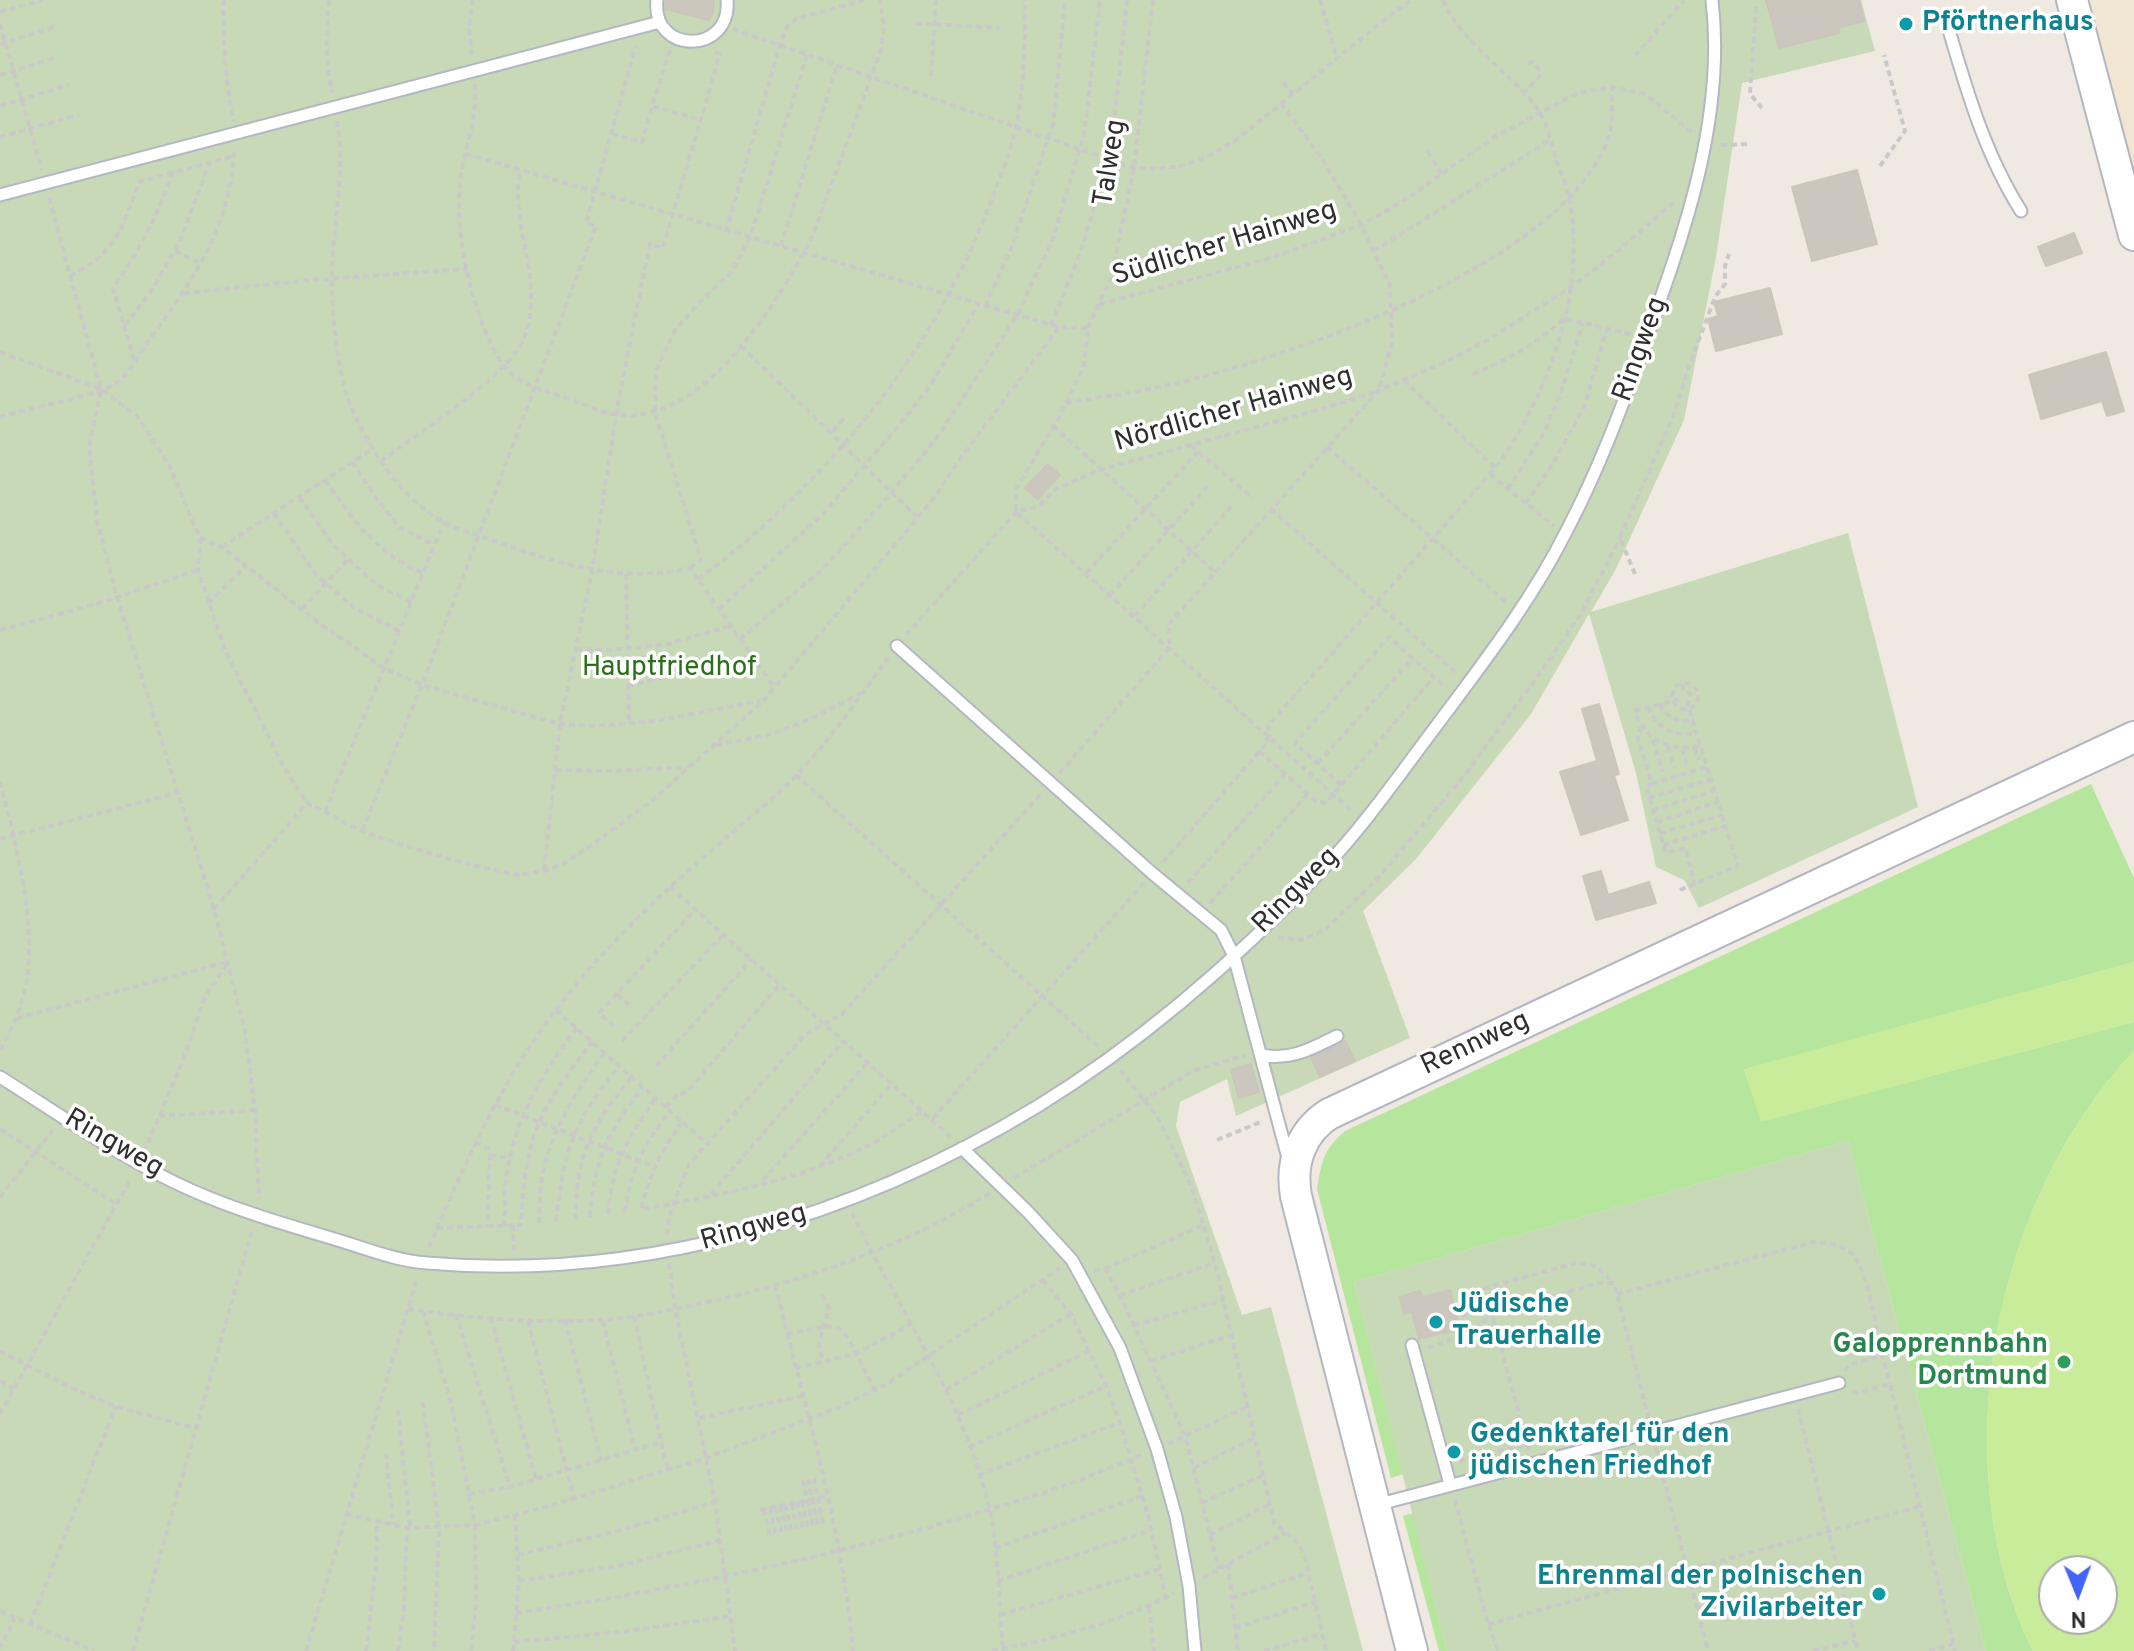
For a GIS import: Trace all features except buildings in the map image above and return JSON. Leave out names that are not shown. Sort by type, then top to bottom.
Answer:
[{"type":"street","points":[[2072,0],[2134,235]]},
{"type":"street","name":"Rennweg","points":[[1412,1651],[1294,1182],[1295,1162],[1301,1145],[1317,1122],[2134,737]]},
{"type":"lane","points":[[657,0],[660,22],[674,37],[692,42],[704,40],[722,25],[727,2],[742,0]]},
{"type":"lane","name":"Ringweg","points":[[0,1077],[139,1163],[191,1190],[275,1221],[422,1263],[551,1265],[669,1252],[786,1221],[846,1201],[962,1148],[1039,1105],[1172,1009],[1234,956],[1324,868],[1364,822],[1519,613],[1565,535],[1606,451],[1673,262],[1706,145],[1713,84],[1712,0]]},
{"type":"lane","points":[[0,195],[44,178],[235,134],[660,22]]},
{"type":"lane","points":[[1949,30],[1965,87],[1998,171],[2021,211]]},
{"type":"lane","points":[[897,646],[1152,873],[1221,930],[1234,956],[1294,1182]]},
{"type":"lane","points":[[1260,1053],[1279,1059],[1295,1056],[1337,1036]]},
{"type":"lane","points":[[962,1148],[1072,1260],[1120,1348],[1157,1449],[1176,1517],[1189,1586],[1195,1651]]},
{"type":"lane","points":[[1414,1348],[1450,1484]]},
{"type":"lane","points":[[1375,1505],[1839,1383]]},
{"type":"path","points":[[0,12],[43,0]]},
{"type":"path","points":[[0,417],[118,382],[184,293],[201,263],[220,222],[233,179],[235,134],[227,83],[224,0]]},
{"type":"path","points":[[329,0],[325,29],[327,67],[342,162],[332,279],[344,385],[359,423],[401,488],[444,522],[544,558],[592,571],[665,574],[690,568],[701,560],[655,412],[656,371],[675,330],[730,274],[750,238],[807,55]]},
{"type":"path","points":[[473,0],[469,28],[476,94],[459,209],[467,269],[479,314],[504,368],[535,388],[617,415],[655,412],[693,394],[714,377],[774,300],[804,252],[872,77],[884,27],[880,0]]},
{"type":"path","points":[[726,231],[787,27],[796,19],[865,0]]},
{"type":"path","points":[[931,76],[936,0]]},
{"type":"path","points":[[698,579],[725,560],[779,512],[846,445],[911,360],[949,296],[977,237],[1016,127],[1026,27],[1025,0]]},
{"type":"path","points":[[985,306],[1012,246],[1055,117],[1065,0]]},
{"type":"path","points":[[740,639],[823,569],[892,492],[936,439],[1017,315],[1052,241],[1087,123],[1100,0]]},
{"type":"path","points":[[1051,325],[1081,251],[1108,159],[1127,0]]},
{"type":"path","name":"Talweg","points":[[1016,512],[1016,489],[1084,366],[1088,328],[1111,277],[1134,168],[1153,0]]},
{"type":"path","points":[[1320,0],[1337,58]]},
{"type":"path","points":[[722,25],[1134,168],[1155,169],[1181,166],[1207,157],[1239,138],[1412,0]]},
{"type":"path","points":[[933,1118],[1259,751],[1269,735],[1268,726],[1490,474],[1531,412],[1553,357],[1571,287],[1572,222],[1569,197],[1540,112],[1468,35],[1443,0]]},
{"type":"path","points":[[1635,56],[1684,0]]},
{"type":"path","points":[[1756,7],[1750,94],[1762,108]]},
{"type":"path","points":[[916,23],[1000,28]]},
{"type":"path","points":[[0,24],[101,389],[89,446],[97,521],[117,597],[180,792],[229,962],[245,1031],[255,1110],[260,1216],[250,1235],[133,1651]]},
{"type":"path","points":[[3,43],[54,27]]},
{"type":"path","points":[[362,831],[422,685],[596,226],[586,223],[641,27]]},
{"type":"path","points":[[612,134],[642,142],[674,37]]},
{"type":"path","points":[[544,871],[560,724],[592,571],[617,415],[650,244],[663,248],[720,54]]},
{"type":"path","points":[[1880,166],[1905,131],[1884,55]]},
{"type":"path","points":[[0,75],[58,57]]},
{"type":"path","points":[[1523,94],[1539,77],[1540,71],[1533,62],[1528,63]]},
{"type":"path","points":[[781,246],[837,65]]},
{"type":"path","points":[[1283,83],[1293,93]]},
{"type":"path","points":[[0,106],[69,85]]},
{"type":"path","points":[[1066,403],[1168,385],[1306,346],[1391,311],[1523,240],[1590,173],[1610,135],[1612,87],[1633,90],[1653,99],[1706,145],[1751,144]]},
{"type":"path","name":"Südlicher Hainweg","points":[[1100,304],[1256,263],[1361,225],[1386,212],[1496,136],[1578,93],[1612,87]]},
{"type":"path","points":[[735,1651],[715,1502],[669,1270],[667,1232],[674,1203],[689,1164],[706,1143],[805,1035],[842,1014],[1052,782],[1170,647],[1169,624],[1379,390],[1392,341],[1390,285],[1361,225],[1323,160],[1281,103]]},
{"type":"path","points":[[652,106],[700,120]]},
{"type":"path","points":[[0,137],[79,115]]},
{"type":"path","points":[[1374,251],[1550,140]]},
{"type":"path","points":[[1428,151],[1441,174]]},
{"type":"path","points":[[466,154],[1051,325],[1088,328]]},
{"type":"path","points":[[70,276],[93,265],[107,250],[122,228],[139,182],[234,156]]},
{"type":"path","points":[[125,325],[152,290],[175,251],[210,162]]},
{"type":"path","points":[[381,461],[504,368],[524,338],[531,309],[517,184],[520,170]]},
{"type":"path","points":[[134,360],[113,288],[156,218],[173,172]]},
{"type":"path","name":"Nördlicher Hainweg","points":[[1016,512],[1039,506],[1056,489],[1099,470],[1308,413],[1379,390],[1488,340],[1571,287],[1695,185]]},
{"type":"path","points":[[175,251],[201,263]]},
{"type":"path","points":[[1256,934],[1301,940],[1325,930],[1378,878],[1468,771],[1540,673],[1582,612],[1620,538],[1672,419],[1715,297],[1725,284],[1729,254]]},
{"type":"path","points":[[184,293],[467,269]]},
{"type":"path","points":[[719,609],[822,515],[865,465],[930,386],[978,304]]},
{"type":"path","points":[[1564,318],[1647,338]]},
{"type":"path","points":[[1473,374],[1519,354],[1543,339],[1564,318]]},
{"type":"path","points":[[1508,489],[1544,433],[1583,323]]},
{"type":"path","points":[[0,352],[101,389],[137,416],[170,467],[200,538],[198,570],[244,693],[307,803],[362,831],[459,862],[517,875],[563,864],[592,845],[649,803],[763,701],[931,502],[1059,327]]},
{"type":"path","points":[[1526,503],[1553,464],[1585,405],[1607,328]]},
{"type":"path","points":[[740,345],[917,517]]},
{"type":"path","points":[[1404,380],[1495,468]]},
{"type":"path","points":[[832,432],[844,418]]},
{"type":"path","points":[[1053,426],[1215,572]]},
{"type":"path","points":[[1189,444],[1253,498]]},
{"type":"path","points":[[1327,447],[1519,613]]},
{"type":"path","points":[[222,547],[374,448]]},
{"type":"path","points":[[1086,573],[1198,452]]},
{"type":"path","points":[[352,462],[399,527],[434,545]]},
{"type":"path","points":[[1490,474],[1565,535]]},
{"type":"path","points":[[325,480],[370,538],[395,561],[423,573]]},
{"type":"path","points":[[1110,595],[1210,484]]},
{"type":"path","points":[[299,497],[334,546],[377,585],[411,602]]},
{"type":"path","points":[[1135,616],[1234,503]]},
{"type":"path","points":[[1271,509],[1468,684]]},
{"type":"path","points":[[306,1651],[422,1263],[475,1142],[522,1059],[556,1010],[628,929],[670,887],[756,814],[826,742],[897,646],[1016,512],[1364,822]]},
{"type":"path","points":[[274,513],[316,575],[353,607],[399,631]]},
{"type":"path","points":[[325,813],[444,522]]},
{"type":"path","points":[[200,538],[222,547],[384,668],[422,685],[560,724],[592,726],[629,724],[763,701]]},
{"type":"path","points":[[1620,538],[1635,574]]},
{"type":"path","points":[[302,609],[348,559]]},
{"type":"path","points":[[208,603],[246,566]]},
{"type":"path","points":[[690,568],[774,687]]},
{"type":"path","points":[[0,630],[198,570]]},
{"type":"path","points":[[626,574],[629,724]]},
{"type":"path","points":[[576,649],[668,644],[731,625]]},
{"type":"path","points":[[1341,785],[1295,743],[1389,637],[1457,698]]},
{"type":"path","points":[[628,686],[752,656]]},
{"type":"path","points":[[1317,764],[1413,658]]},
{"type":"path","points":[[1259,751],[1308,794],[1321,804],[1326,803],[1434,677]]},
{"type":"path","points":[[1682,684],[1684,692],[1679,699],[1635,711],[1642,727],[1652,737],[1668,746],[1682,749],[1698,747]]},
{"type":"path","points":[[1682,684],[1693,686],[1697,692],[1697,701],[1689,709]]},
{"type":"path","points":[[1682,684],[1673,692],[1673,701],[1680,708],[1689,709]]},
{"type":"path","points":[[713,745],[772,734],[815,717],[863,692]]},
{"type":"path","points":[[1684,692],[1697,692]]},
{"type":"path","points":[[1690,694],[1687,702],[1699,760]]},
{"type":"path","points":[[1679,699],[1687,702]]},
{"type":"path","points":[[1660,704],[1668,716],[1682,722],[1692,721]]},
{"type":"path","points":[[1648,707],[1656,722],[1665,729],[1674,734],[1696,734]]},
{"type":"path","points":[[1642,727],[1637,734],[1652,784]]},
{"type":"path","points":[[1652,737],[1663,772]]},
{"type":"path","points":[[1668,746],[1675,768]]},
{"type":"path","points":[[1680,890],[1738,866],[1698,747]]},
{"type":"path","points":[[1682,749],[1687,764]]},
{"type":"path","points":[[555,770],[690,767]]},
{"type":"path","points":[[1695,884],[1685,848],[1666,853],[1646,786],[1707,767]]},
{"type":"path","points":[[1178,895],[1285,774]]},
{"type":"path","points":[[796,775],[1109,1057],[1157,1116],[1191,1185],[1233,1335],[1274,1523],[1298,1543],[1326,1651]]},
{"type":"path","points":[[1649,798],[1711,779]]},
{"type":"path","points":[[0,782],[24,889],[28,965],[17,1018],[0,1050]]},
{"type":"path","points":[[1653,810],[1714,791]]},
{"type":"path","points":[[0,839],[180,792]]},
{"type":"path","points":[[1201,914],[1308,794]]},
{"type":"path","points":[[1657,822],[1718,802]]},
{"type":"path","points":[[214,909],[307,803]]},
{"type":"path","points":[[1660,833],[1722,815]]},
{"type":"path","points":[[1663,845],[1726,826]]},
{"type":"path","points":[[670,887],[933,1118],[962,1148]]},
{"type":"path","points":[[614,1026],[599,1013],[695,910]]},
{"type":"path","points":[[622,1041],[724,934]]},
{"type":"path","points":[[656,1066],[752,959]]},
{"type":"path","points":[[17,1018],[229,962]]},
{"type":"path","points":[[0,1412],[139,1163],[183,1060],[205,996],[229,962]]},
{"type":"path","points":[[625,1212],[637,1159],[677,1095],[687,1092],[780,984]]},
{"type":"path","points":[[617,994],[632,1008]]},
{"type":"path","points":[[556,1010],[706,1143]]},
{"type":"path","points":[[504,1226],[506,1173],[521,1115],[547,1066],[577,1028]]},
{"type":"path","points":[[709,1196],[843,1041]]},
{"type":"path","points":[[437,1228],[521,1225],[524,1180],[539,1122],[556,1091],[592,1042]]},
{"type":"path","points":[[539,1223],[542,1177],[557,1129],[572,1099],[604,1053]]},
{"type":"path","points":[[408,1309],[528,1321],[603,1320],[675,1309],[775,1285],[872,1254],[951,1217],[1193,1071],[1260,1053]]},
{"type":"path","points":[[761,1183],[868,1062]]},
{"type":"path","points":[[556,1221],[562,1172],[572,1135],[594,1097],[619,1066]]},
{"type":"path","points":[[575,1219],[577,1183],[587,1140],[601,1114],[632,1077]]},
{"type":"path","points":[[819,1167],[892,1083]]},
{"type":"path","points":[[590,1217],[592,1186],[603,1147],[618,1119],[643,1087]]},
{"type":"path","points":[[608,1214],[610,1189],[620,1153],[656,1098]]},
{"type":"path","points":[[495,1105],[654,1166]]},
{"type":"path","points":[[159,1116],[255,1110]]},
{"type":"path","points":[[682,1122],[654,1166],[641,1209],[709,1196],[819,1167],[863,1148],[924,1110]]},
{"type":"path","points":[[1217,1140],[1276,1115]]},
{"type":"path","points":[[0,1197],[64,1117]]},
{"type":"path","points":[[0,1129],[116,1204]]},
{"type":"path","points":[[475,1142],[488,1149],[490,1155],[487,1227]]},
{"type":"path","points":[[490,1155],[510,1158]]},
{"type":"path","points":[[846,1201],[930,1356],[958,1415],[989,1509],[1003,1650]]},
{"type":"path","points":[[513,1225],[514,1257]]},
{"type":"path","points":[[1079,1273],[1105,1269],[1203,1225]]},
{"type":"path","points":[[1617,1294],[1814,1242],[1837,1244],[1855,1257],[1865,1278],[1955,1651]]},
{"type":"path","points":[[346,1514],[408,1528],[475,1525],[706,1458],[875,1390],[1072,1260]]},
{"type":"path","points":[[1120,1295],[1215,1263]]},
{"type":"path","points":[[1461,1337],[1470,1292],[1576,1263],[1596,1266],[1607,1274],[1617,1294],[1708,1651]]},
{"type":"path","points":[[1105,1269],[1185,1436],[1219,1569]]},
{"type":"path","points":[[1043,1280],[1071,1314],[1106,1386],[1142,1496],[1166,1598]]},
{"type":"path","points":[[1414,1348],[1461,1337],[1492,1315],[1598,1283],[1613,1283]]},
{"type":"path","points":[[775,1285],[828,1496],[850,1612],[853,1651]]},
{"type":"path","points":[[822,1295],[829,1308],[819,1344],[823,1362]]},
{"type":"path","points":[[1134,1325],[1224,1300]]},
{"type":"path","points":[[423,1311],[451,1402],[475,1525],[476,1605],[471,1651]]},
{"type":"path","points":[[456,1314],[510,1487]]},
{"type":"path","points":[[946,1390],[1071,1314]]},
{"type":"path","points":[[634,1315],[668,1470]]},
{"type":"path","points":[[1492,1315],[1532,1463]]},
{"type":"path","points":[[491,1318],[536,1479]]},
{"type":"path","points":[[565,1320],[601,1460]]},
{"type":"path","points":[[603,1320],[635,1450]]},
{"type":"path","points":[[528,1321],[574,1498]]},
{"type":"path","points":[[796,1368],[855,1354],[912,1324]]},
{"type":"path","points":[[787,1334],[823,1326],[844,1332],[875,1390]]},
{"type":"path","points":[[1151,1361],[1233,1335]]},
{"type":"path","points":[[0,1351],[116,1406],[195,1428]]},
{"type":"path","points":[[958,1415],[1089,1351]]},
{"type":"path","points":[[1882,1355],[1849,1365],[1839,1383],[1857,1393],[1890,1384]]},
{"type":"path","points":[[0,1381],[14,1389]]},
{"type":"path","points":[[969,1447],[1106,1386]]},
{"type":"path","points":[[1794,1395],[1858,1651]]},
{"type":"path","points":[[698,1419],[803,1396]]},
{"type":"path","points":[[423,1402],[439,1528],[434,1651]]},
{"type":"path","points":[[30,1624],[116,1406]]},
{"type":"path","points":[[516,1613],[626,1597],[726,1576],[838,1550],[989,1509],[1037,1495],[1157,1449],[1249,1406]]},
{"type":"path","points":[[398,1410],[408,1528],[404,1610],[398,1651]]},
{"type":"path","points":[[978,1475],[1120,1423]]},
{"type":"path","points":[[1445,1465],[1599,1426],[1615,1441]]},
{"type":"path","points":[[1193,1468],[1256,1437]]},
{"type":"path","points":[[469,1494],[510,1487],[661,1442]]},
{"type":"path","points":[[386,1453],[393,1524]]},
{"type":"path","points":[[1202,1503],[1264,1475]]},
{"type":"path","points":[[797,1530],[805,1501],[808,1479],[805,1501],[797,1530]]},
{"type":"path","points":[[1450,1484],[1488,1624],[1499,1651]]},
{"type":"path","points":[[772,1507],[828,1496]]},
{"type":"path","points":[[995,1548],[1142,1496]]},
{"type":"path","points":[[797,1530],[805,1501]]},
{"type":"path","points":[[518,1555],[617,1531],[715,1502]]},
{"type":"path","points":[[1210,1535],[1270,1504]]},
{"type":"path","points":[[772,1507],[797,1530]]},
{"type":"path","points":[[772,1507],[797,1530]]},
{"type":"path","points":[[772,1507],[797,1530]]},
{"type":"path","points":[[1488,1624],[1918,1507]]},
{"type":"path","points":[[513,1651],[519,1581],[515,1515]]},
{"type":"path","points":[[366,1651],[376,1564],[377,1521]]},
{"type":"path","points":[[997,1581],[1151,1530]]},
{"type":"path","points":[[992,1651],[1068,1634],[1149,1607],[1285,1533]]},
{"type":"path","points":[[519,1581],[623,1565],[720,1540]]},
{"type":"path","points":[[1228,1564],[1238,1651]]},
{"type":"path","points":[[1000,1615],[1160,1568]]},
{"type":"path","points":[[1232,1598],[1308,1573]]},
{"type":"path","points":[[1235,1628],[1315,1602]]},
{"type":"path","points":[[1149,1607],[1154,1651]]},
{"type":"path","points":[[0,1611],[94,1651]]},
{"type":"path","points":[[514,1642],[621,1632],[731,1616]]},
{"type":"path","points":[[0,1649],[15,1618]]},
{"type":"path","points":[[1264,1651],[1322,1634]]},
{"type":"path","points":[[1813,1651],[1855,1641]]},
{"type":"path","points":[[1929,1651],[1953,1644]]},
{"type":"shaded area","points":[[2090,0],[2134,0],[2134,207]]},
{"type":"green space","name":"Hauptfriedhof","points":[[0,0],[1861,0],[1875,51],[1742,83],[1716,257],[1684,420],[1616,569],[1591,612],[1848,533],[1918,807],[1699,908],[1684,880],[1656,867],[1636,773],[1589,614],[1531,714],[1416,859],[1363,911],[1410,1038],[1236,1116],[1227,1079],[1180,1102],[1176,1126],[1242,1315],[1271,1307],[1363,1651],[0,1651]]},
{"type":"green space","points":[[2091,784],[2134,878],[2134,962],[1744,1070],[1762,1121],[2134,1022],[2134,1051],[2085,1112],[2046,1181],[2016,1257],[1996,1337],[1988,1419],[1990,1500],[2005,1578],[2033,1651],[1986,1651],[1848,1141],[1354,1282],[1403,1474],[1391,1478],[1317,1189],[1325,1157],[1345,1131]]},
{"type":"green space","points":[[2134,962],[2134,1022],[1761,1122],[1744,1069]]},
{"type":"green space","name":"Galopprennbahn Dortmund","points":[[2134,1051],[2134,1651],[2033,1651],[2005,1578],[1990,1500],[1988,1419],[1996,1337],[2016,1257],[2046,1181],[2085,1112]]},
{"type":"green space","points":[[1848,1141],[1986,1651],[1447,1651],[1354,1282]]},
{"type":"green space","points":[[1413,1513],[1447,1651],[1439,1651],[1403,1516]]},
{"type":"place","name":"Pförtnerhaus","points":[[1906,24]]},
{"type":"place","name":"Jüdische Trauerhalle","points":[[1436,1322]]},
{"type":"place","name":"Galopprennbahn Dortmund","points":[[2064,1362]]},
{"type":"place","name":"Gedenktafel für den jüdischen Friedhof","points":[[1454,1452]]},
{"type":"place","name":"Ehrenmal der polnischen Zivilarbeiter","points":[[1879,1594]]}]
